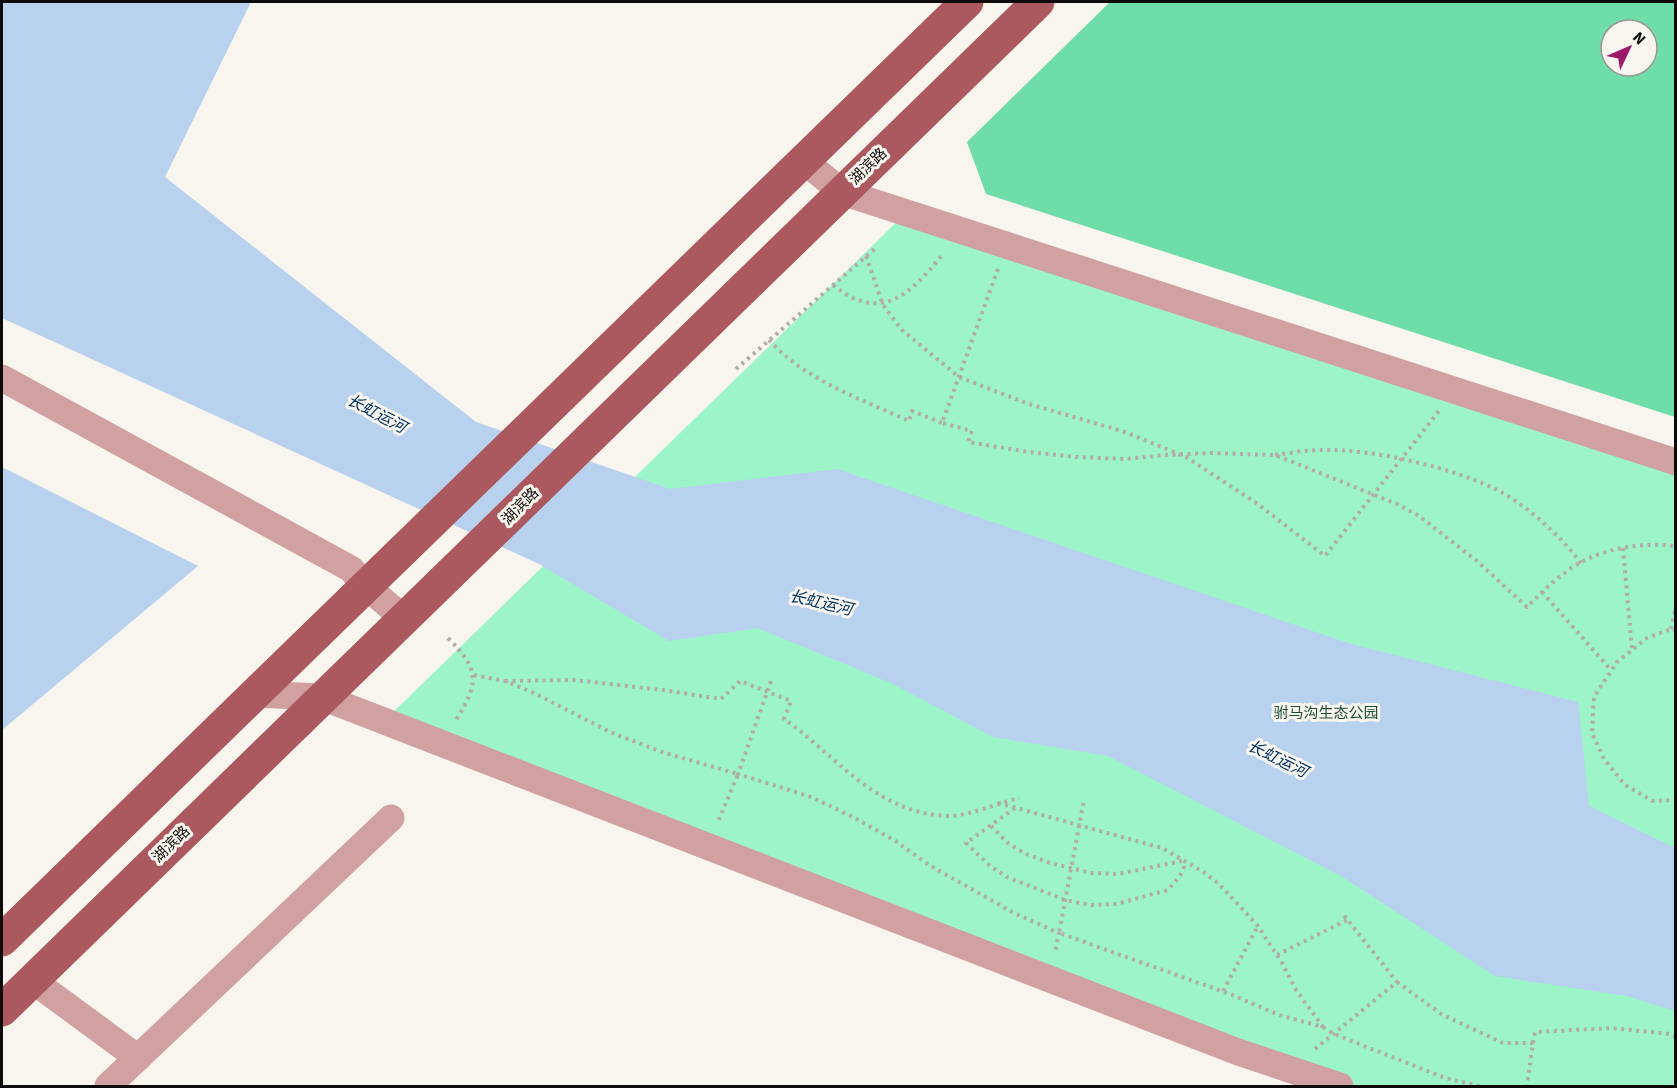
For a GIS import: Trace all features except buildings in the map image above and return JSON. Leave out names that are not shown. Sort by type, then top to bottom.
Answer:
[{"type":"main road","points":[[2,940],[967,2]]},
{"type":"main road","name":"湖滨路","points":[[2,1010],[1038,2]]},
{"type":"street","points":[[803,160],[842,192],[1676,462]]},
{"type":"street","points":[[2,378],[351,569],[365,585],[403,618]]},
{"type":"street","points":[[254,694],[322,697],[1238,1052],[1340,1086]]},
{"type":"street","points":[[108,1086],[391,818]]},
{"type":"street","points":[[32,980],[138,1058]]},
{"type":"path","points":[[736,369],[877,247]]},
{"type":"path","points":[[832,285],[844,295],[865,303],[883,305],[921,281],[942,255]]},
{"type":"path","points":[[866,256],[883,305],[902,330],[959,377],[1026,402],[1125,432],[1180,454],[1218,476],[1255,502],[1325,556],[1441,408]]},
{"type":"path","points":[[942,423],[999,267]]},
{"type":"path","points":[[769,340],[782,354],[826,382],[909,421],[912,411],[942,423],[972,431],[968,442],[1029,452],[1126,459],[1180,454],[1275,455],[1322,450],[1401,459],[1469,478],[1501,492],[1530,511],[1581,563]]},
{"type":"path","points":[[1275,455],[1373,494],[1419,516],[1477,561],[1527,607],[1542,592],[1581,563],[1623,548],[1645,545],[1676,546]]},
{"type":"path","points":[[1623,548],[1632,650]]},
{"type":"path","points":[[1542,592],[1611,670]]},
{"type":"path","points":[[1676,606],[1673,630],[1647,638],[1617,662],[1611,670],[1594,697],[1592,733],[1604,759],[1625,785],[1653,801],[1676,800]]},
{"type":"path","points":[[440,743],[458,716],[472,688],[474,675],[463,654],[448,639]]},
{"type":"path","points":[[474,675],[505,681],[534,693],[610,732],[662,752],[811,797],[894,840],[929,865],[1014,913],[1059,933],[1223,991],[1279,1015],[1323,1027],[1334,1034],[1445,1078],[1479,1086]]},
{"type":"path","points":[[505,681],[574,680],[721,699],[740,681],[790,701],[784,719],[805,734],[853,778],[885,799],[922,811],[949,816],[1019,798]]},
{"type":"path","points":[[707,846],[738,774],[771,681]]},
{"type":"path","points":[[1050,979],[1084,800]]},
{"type":"path","points":[[998,803],[1162,848],[1202,871],[1219,884],[1258,926],[1296,990],[1323,1027]]},
{"type":"path","points":[[1015,808],[966,843],[990,866],[1007,877],[1065,900],[1091,905],[1116,904],[1168,891],[1184,867],[1182,861]]},
{"type":"path","points":[[991,826],[1008,843],[1024,853],[1071,869],[1118,874],[1182,861]]},
{"type":"path","points":[[1342,913],[1397,982],[1441,1014],[1503,1043],[1533,1043]]},
{"type":"path","points":[[1277,955],[1347,920]]},
{"type":"path","points":[[1223,991],[1258,926]]},
{"type":"path","points":[[1308,1055],[1397,982]]},
{"type":"path","points":[[1527,1086],[1535,1032],[1612,1028],[1670,1034],[1676,1037]]},
{"type":"green space","points":[[1110,2],[1675,2],[1675,417],[986,194],[967,142]]},
{"type":"green space","name":"驸马沟生态公园","points":[[906,213],[1675,462],[1675,1086],[1339,1086],[384,721]]},
{"type":"water","name":"长虹运河","points":[[2,2],[251,2],[165,177],[476,422],[670,489],[837,469],[1348,643],[1578,702],[1589,806],[1675,846],[1675,1011],[1627,996],[1495,976],[1341,876],[1108,756],[993,737],[891,683],[758,628],[669,641],[539,564],[2,318]]},
{"type":"water","points":[[2,467],[198,566],[2,730]]}]
